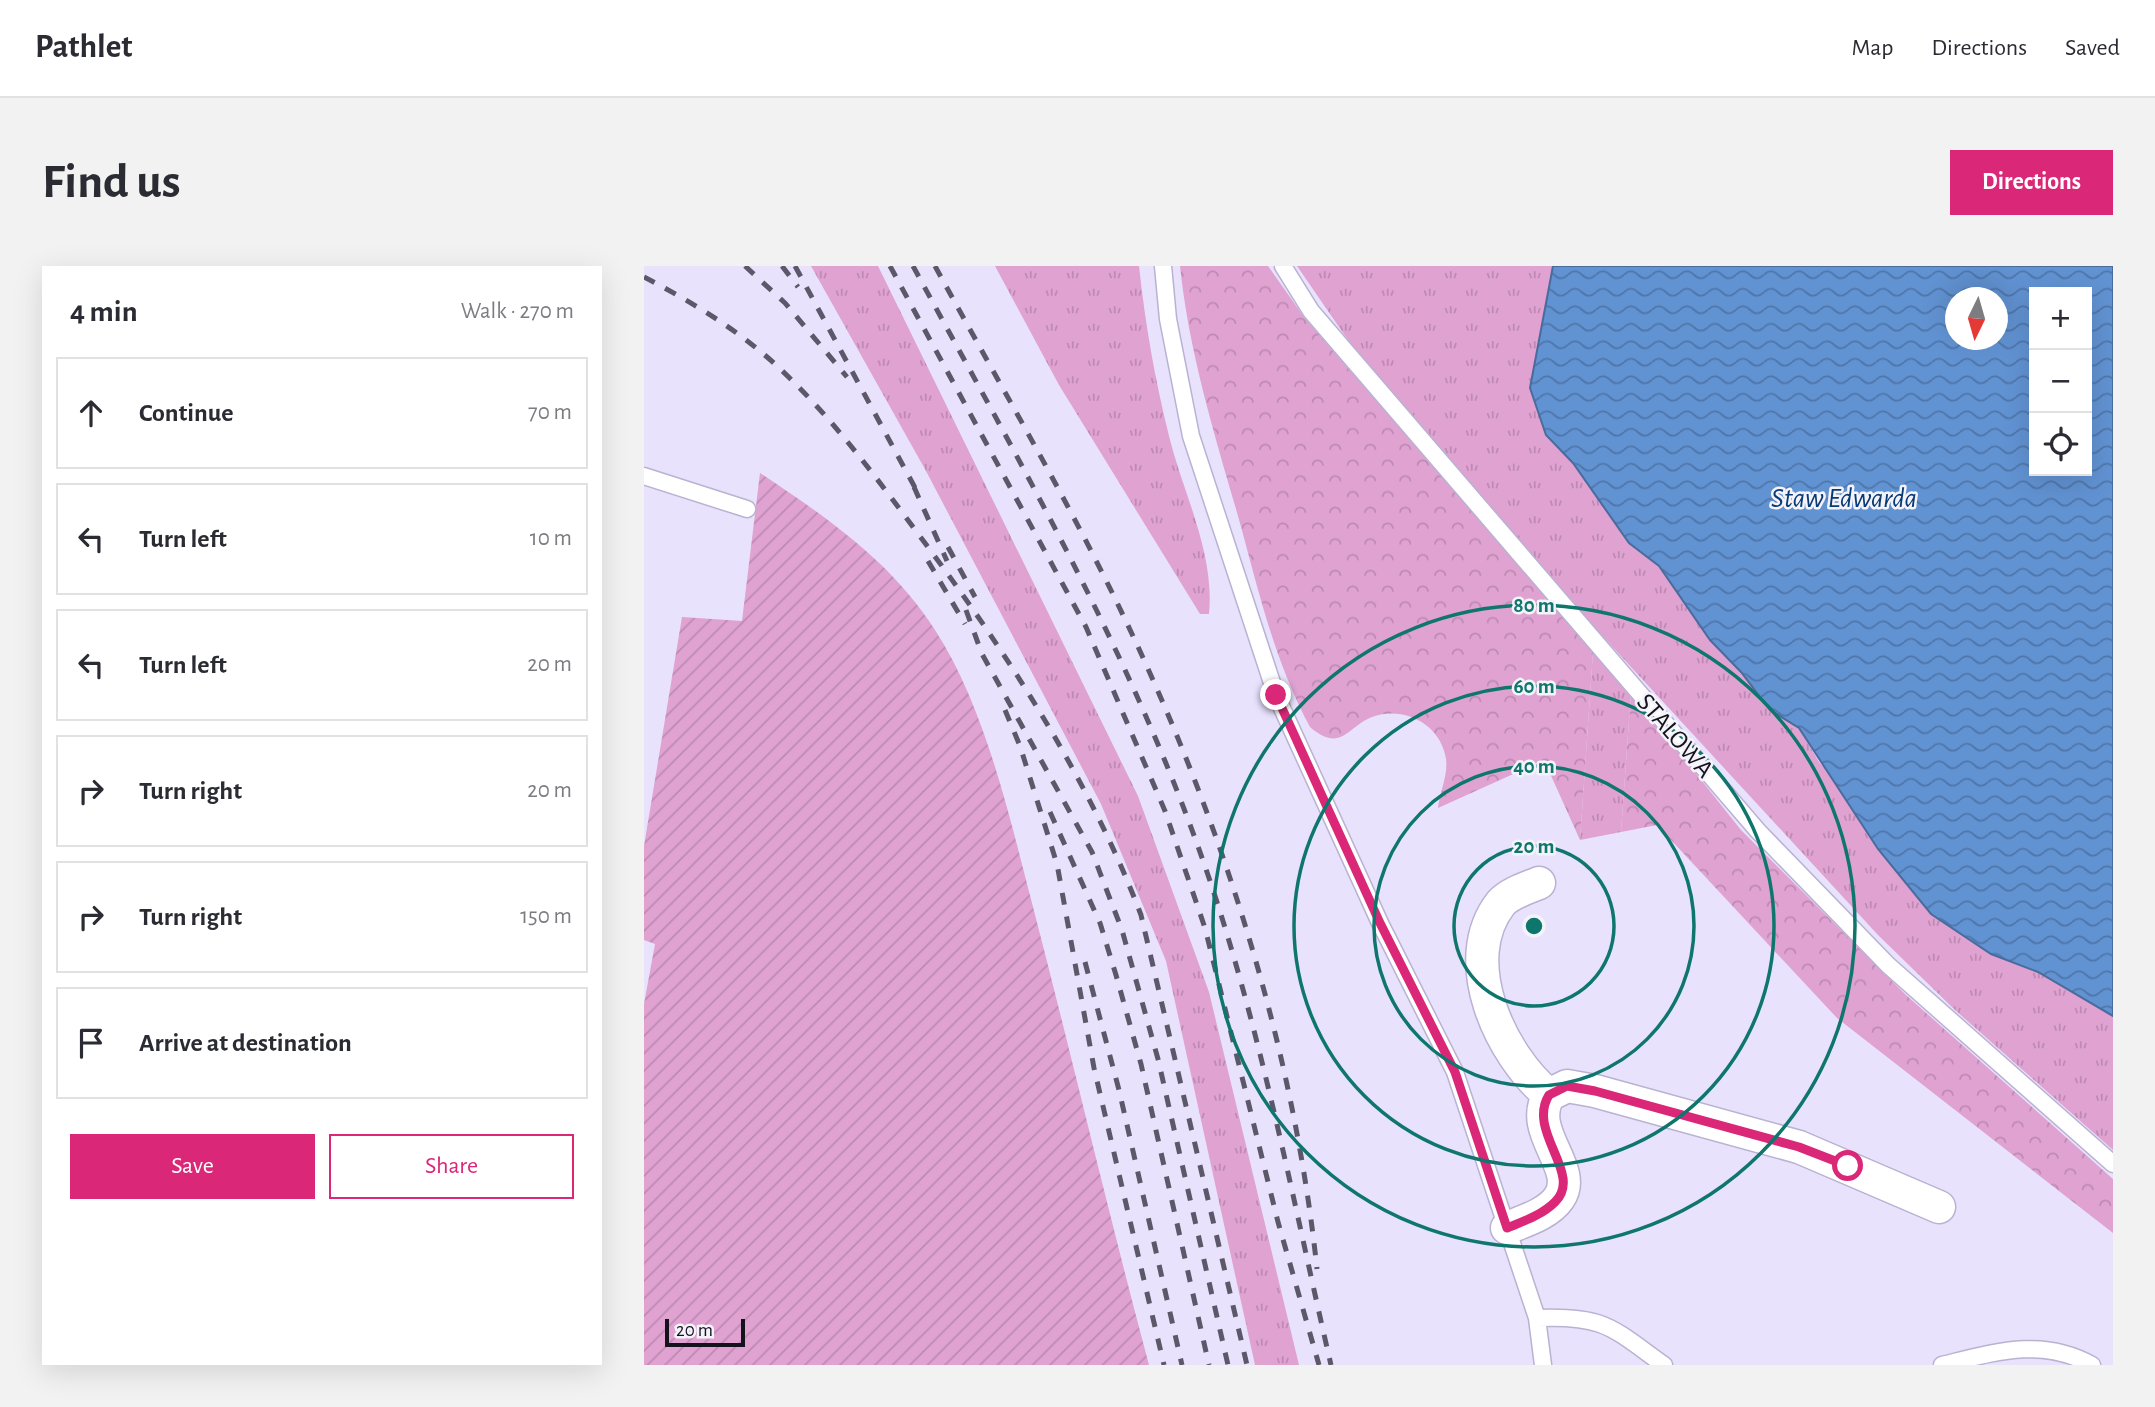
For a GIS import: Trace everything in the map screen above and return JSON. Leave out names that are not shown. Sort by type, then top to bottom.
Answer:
[{"type":"street","points":[[1539,883],[1502,902],[1489,926],[1483,965],[1487,994],[1513,1053],[1531,1078],[1549,1095]]},
{"type":"street","points":[[1507,1228],[1553,1205],[1563,1191],[1562,1172],[1543,1125],[1543,1107],[1549,1095],[1567,1086],[1799,1147],[1939,1207]]},
{"type":"lane","points":[[1163,266],[1168,319],[1191,436],[1276,695],[1380,923],[1455,1072],[1537,1318],[1543,1365]]},
{"type":"lane","name":"STALOWA","points":[[1283,266],[1311,311],[1758,831],[1888,965],[2113,1164]]},
{"type":"lane","points":[[644,476],[747,509]]},
{"type":"lane","points":[[1537,1318],[1588,1318],[1608,1325],[1664,1365]]},
{"type":"lane","points":[[1942,1365],[1995,1351],[2025,1348],[2058,1350],[2092,1365]]},
{"type":"green space","points":[[811,266],[878,266],[1138,796],[1209,992],[1299,1365],[1255,1365],[1166,961],[1101,804],[926,471]]},
{"type":"green space","points":[[995,266],[1139,266],[1151,351],[1164,415],[1203,546],[1210,591],[1209,614],[1200,614],[1059,385]]},
{"type":"green space","points":[[1180,266],[1268,266],[1304,317],[1593,652],[1580,840],[1544,760],[1438,808],[1446,774],[1445,754],[1434,733],[1417,719],[1406,715],[1383,714],[1364,721],[1337,738],[1321,735],[1310,727],[1286,676],[1260,597],[1203,392],[1189,330]]},
{"type":"green space","points":[[1297,266],[1553,266],[1530,388],[1546,435],[1573,463],[1629,543],[1659,566],[1710,640],[1741,672],[1770,710],[1799,728],[1819,762],[1991,954],[2038,972],[2113,1016],[2113,1150],[1955,1010],[1878,935],[1595,628],[1350,343]]},
{"type":"green space","points":[[760,473],[856,542],[898,583],[918,605],[935,630],[968,693],[994,762],[1014,834],[1149,1365],[644,1365],[644,1004],[655,944],[644,940],[644,846],[682,617],[742,621]]},
{"type":"green space","points":[[1593,652],[1631,692],[1621,832],[1580,840]]},
{"type":"green space","points":[[1631,692],[1741,830],[1906,995],[2113,1179],[2113,1233],[1837,1018],[1657,825],[1621,832]]},
{"type":"water","name":"Staw Edwarda","points":[[1553,266],[2113,266],[2113,1016],[2038,972],[1991,954],[1931,914],[1878,849],[1799,728],[1770,710],[1741,672],[1710,640],[1659,566],[1629,543],[1573,463],[1546,435],[1530,388]]},
{"type":"railway","points":[[745,266],[785,303],[847,377]]},
{"type":"railway","points":[[782,266],[798,287]]},
{"type":"railway","points":[[795,266],[919,495]]},
{"type":"railway","points":[[890,266],[1086,627],[1165,811],[1205,928],[1278,1222],[1319,1365]]},
{"type":"railway","points":[[913,266],[1074,564],[1111,640],[1179,795],[1208,875],[1245,996],[1276,1118],[1331,1365]]},
{"type":"railway","points":[[935,266],[1101,571],[1158,692],[1191,771],[1248,934],[1271,1017],[1306,1184],[1317,1269]]},
{"type":"railway","points":[[644,277],[696,306],[745,339],[796,384],[833,424],[949,575],[1012,668],[1070,764],[1120,864],[1141,915],[1247,1365]]},
{"type":"railway","points":[[914,487],[947,561]]},
{"type":"railway","points":[[948,547],[975,597]]},
{"type":"railway","points":[[928,561],[965,624]]},
{"type":"railway","points":[[966,610],[982,654],[1092,852],[1122,930],[1158,1059],[1228,1365]]},
{"type":"railway","points":[[1005,710],[1020,746],[1057,864],[1094,1068],[1164,1365]]},
{"type":"railway","points":[[1050,812],[1100,923],[1116,975],[1141,1064],[1209,1365]]},
{"type":"railway","points":[[1085,962],[1119,1090],[1182,1365]]},
{"type":"route","points":[[1276,695],[1380,923],[1455,1072],[1507,1228],[1540,1214],[1560,1198],[1563,1191],[1562,1172],[1543,1125],[1542,1114],[1549,1095],[1567,1086],[1595,1091],[1799,1147],[1848,1166]]}]
